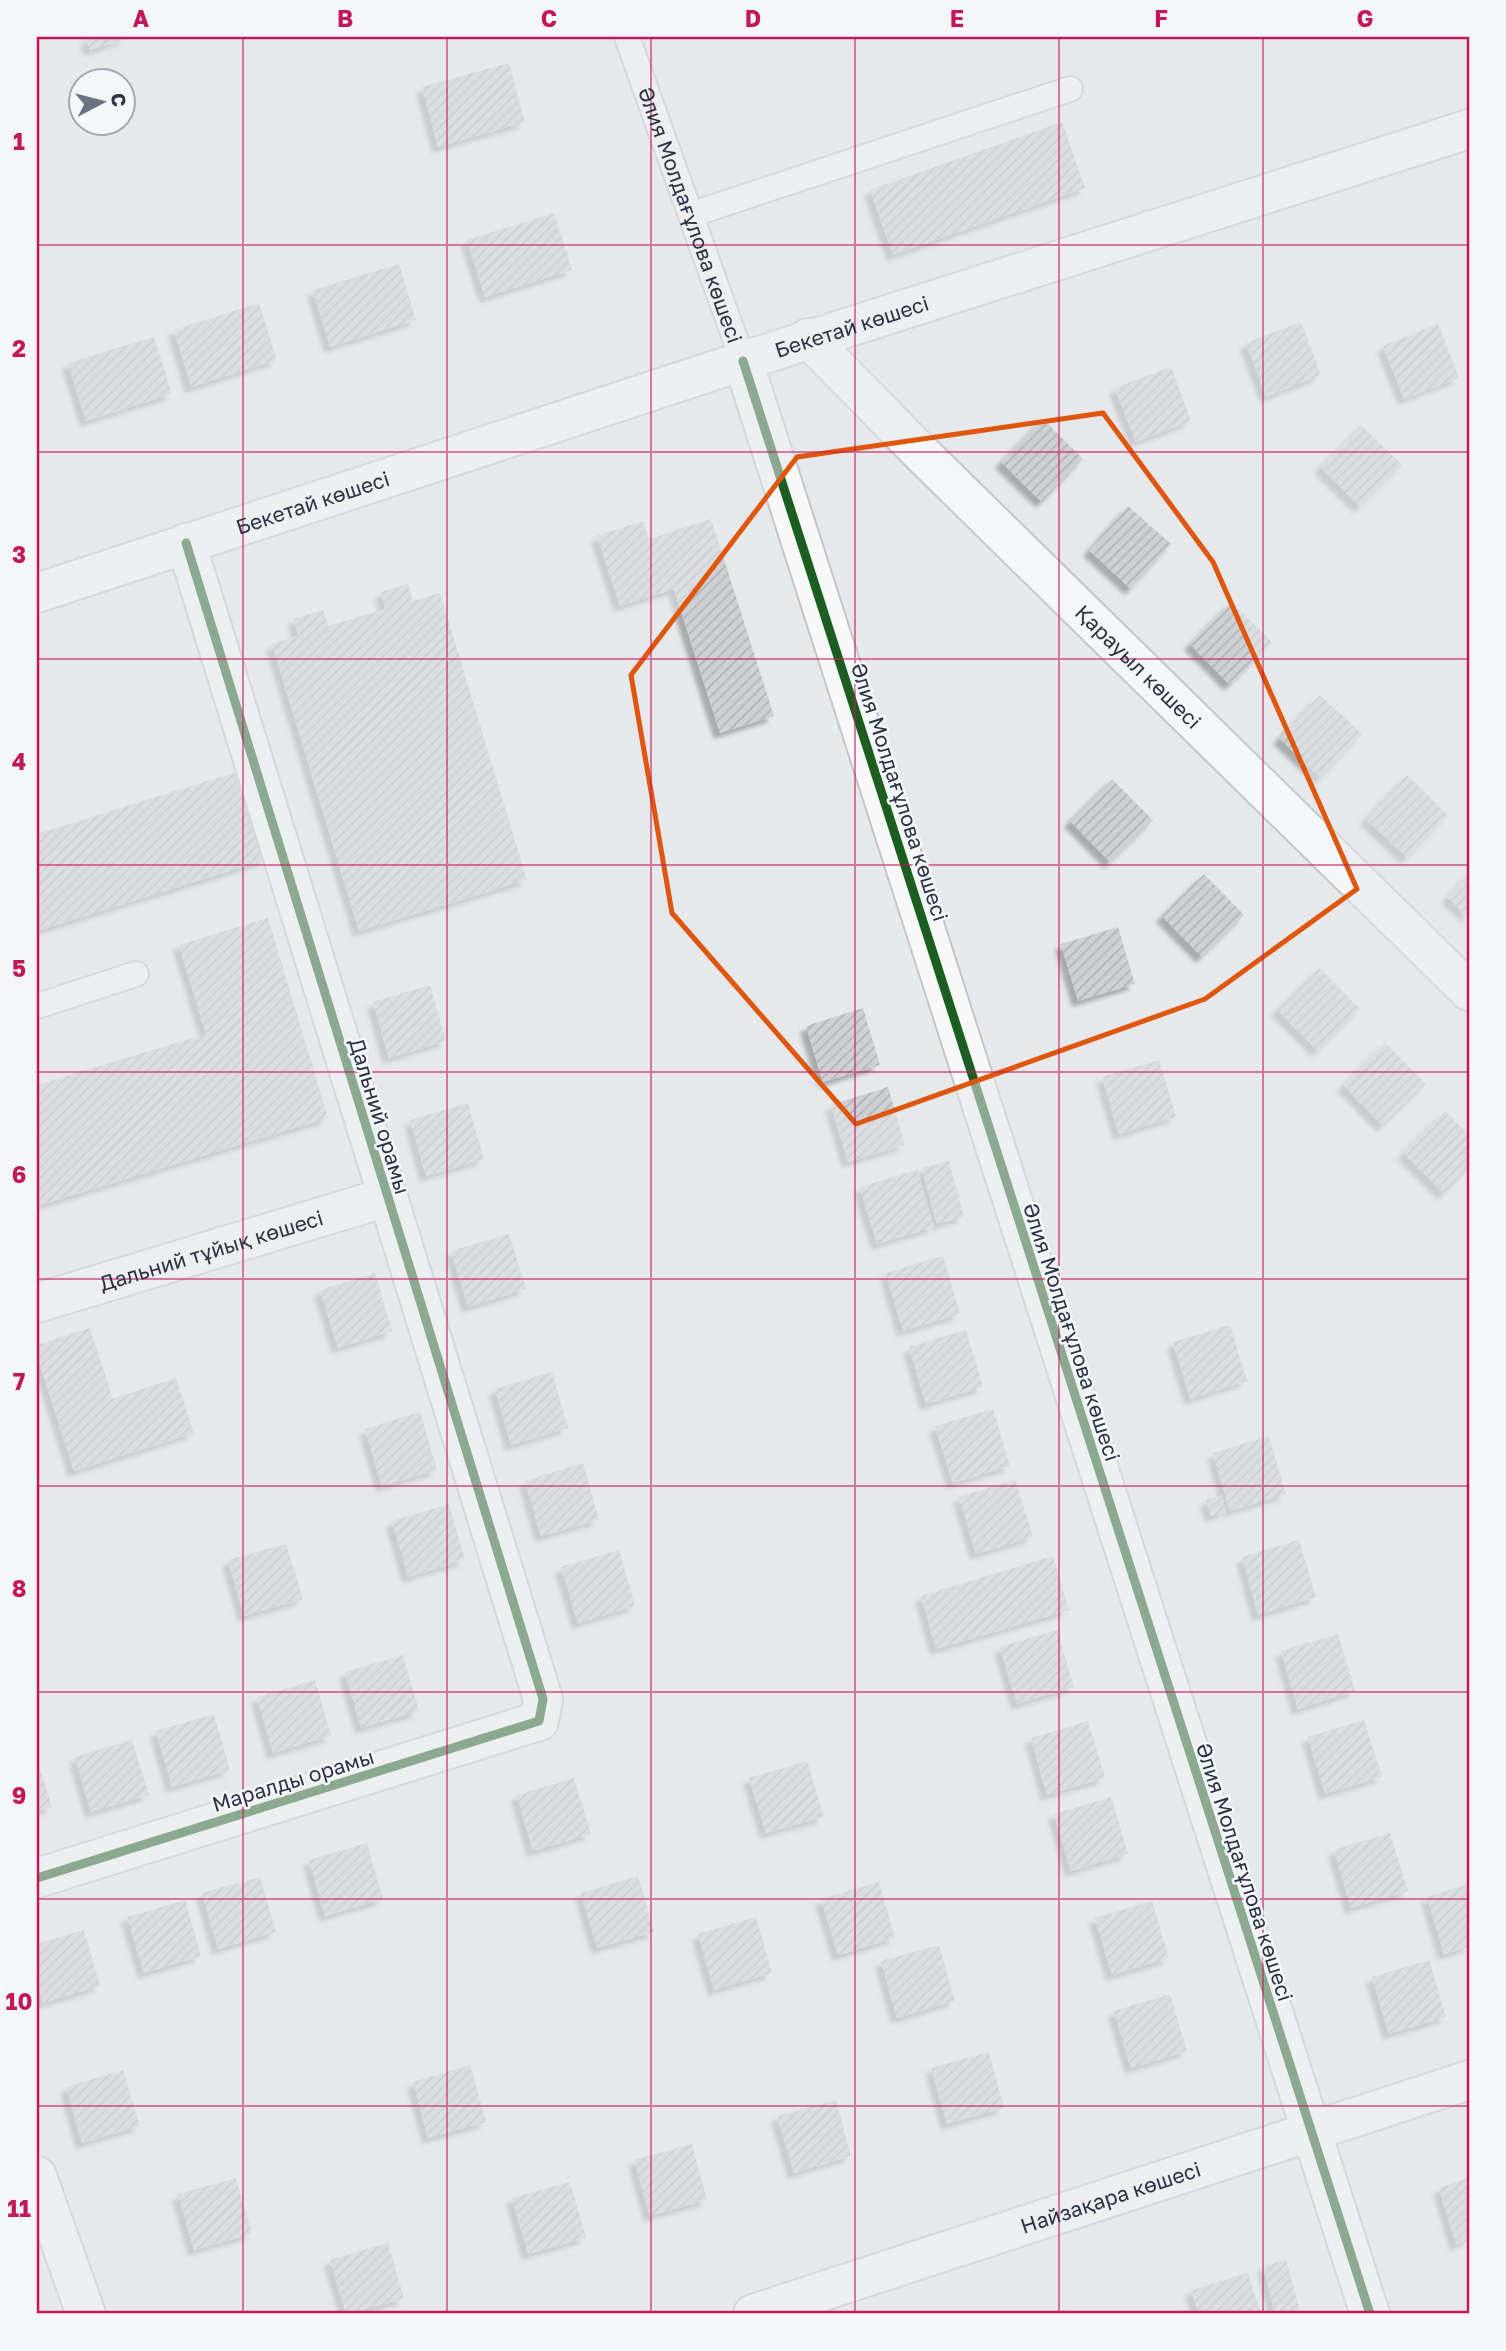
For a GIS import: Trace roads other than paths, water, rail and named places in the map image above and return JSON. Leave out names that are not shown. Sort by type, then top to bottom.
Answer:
[{"type":"street","name":"Бекетай көшесі","points":[[37,593],[808,338],[1469,129]]},
{"type":"street","name":"Қарауыл көшесі","points":[[808,338],[923,456],[1469,991]]},
{"type":"street","name":"Әлия Молдағұлова көшесі","points":[[743,360],[1370,2314]]},
{"type":"street","name":"Дальний орамы","points":[[186,543],[543,1699]]},
{"type":"street","name":"Дальний тұйық көшесі","points":[[37,1303],[387,1198]]},
{"type":"street","name":"Маралды орамы","points":[[37,1878],[539,1721],[543,1699]]},
{"type":"street","name":"Найзақара көшесі","points":[[753,2314],[1469,2080]]},
{"type":"street","points":[[37,2176],[86,2314]]},
{"type":"lane","name":"Әлия Молдағұлова көшесі","points":[[627,37],[693,214],[743,360]]},
{"type":"lane","points":[[693,214],[1070,89]]},
{"type":"lane","points":[[37,1006],[136,974]]}]
